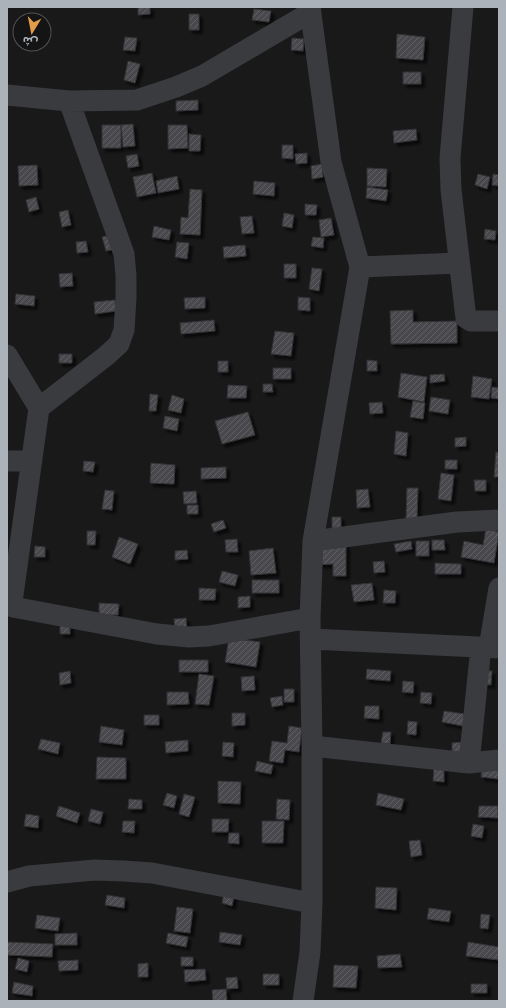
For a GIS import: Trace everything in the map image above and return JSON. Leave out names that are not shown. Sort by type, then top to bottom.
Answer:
[{"type":"street","points":[[463,7],[450,158],[451,190],[459,263],[466,318],[471,321],[499,321]]},
{"type":"street","points":[[7,95],[69,101],[137,100],[176,87],[202,76],[311,10],[331,162],[360,267],[313,541],[310,618],[312,903],[310,952],[303,1001]]},
{"type":"street","points":[[39,408],[106,356],[119,344],[124,330],[126,275],[124,254],[69,101]]},
{"type":"street","points":[[360,267],[459,263]]},
{"type":"street","points":[[7,354],[39,408],[32,461],[10,595],[13,607],[157,634],[189,637],[209,636],[310,618]]},
{"type":"street","points":[[7,461],[32,461]]},
{"type":"street","points":[[313,541],[457,522],[499,520]]},
{"type":"street","points":[[469,763],[490,648],[499,588]]},
{"type":"street","points":[[311,638],[490,648]]},
{"type":"street","points":[[312,746],[469,763],[499,760]]},
{"type":"street","points":[[7,882],[29,876],[95,870],[152,873],[312,903]]},
{"type":"building","points":[[138,7],[150,7],[150,14],[138,15]]},
{"type":"building","points":[[254,9],[271,11],[269,22],[252,20]]},
{"type":"building","points":[[189,14],[199,14],[199,30],[189,30]]},
{"type":"building","points":[[397,34],[425,37],[423,60],[396,58]]},
{"type":"building","points":[[125,37],[137,38],[135,51],[123,50]]},
{"type":"building","points":[[292,38],[304,39],[303,51],[291,50]]},
{"type":"building","points":[[128,61],[140,64],[135,83],[124,80]]},
{"type":"building","points":[[403,72],[421,72],[421,84],[403,84]]},
{"type":"building","points":[[198,100],[198,110],[176,111],[176,101]]},
{"type":"building","points":[[133,124],[135,146],[123,147],[121,125]]},
{"type":"building","points":[[102,125],[121,125],[121,148],[102,148]]},
{"type":"building","points":[[168,125],[187,125],[188,148],[168,149]]},
{"type":"building","points":[[416,129],[417,140],[394,143],[393,131]]},
{"type":"building","points":[[189,134],[201,135],[200,151],[189,151]]},
{"type":"building","points":[[282,145],[293,145],[293,159],[282,158]]},
{"type":"building","points":[[307,153],[307,163],[296,164],[295,154]]},
{"type":"building","points":[[137,154],[139,166],[128,168],[126,156]]},
{"type":"building","points":[[322,164],[323,177],[312,179],[311,166]]},
{"type":"building","points":[[37,165],[38,185],[19,186],[18,166]]},
{"type":"building","points":[[367,168],[387,169],[386,187],[367,186]]},
{"type":"building","points":[[152,173],[156,193],[137,197],[133,177]]},
{"type":"building","points":[[478,174],[490,177],[487,189],[475,185]]},
{"type":"building","points":[[493,174],[499,175],[499,186],[492,185]]},
{"type":"building","points":[[177,176],[179,189],[158,193],[156,181]]},
{"type":"building","points":[[254,181],[275,183],[274,196],[253,194]]},
{"type":"building","points":[[367,187],[388,190],[386,201],[366,198]]},
{"type":"building","points":[[190,189],[202,190],[200,235],[180,234],[181,217],[188,218]]},
{"type":"building","points":[[36,197],[39,209],[29,212],[26,200]]},
{"type":"building","points":[[305,204],[317,205],[316,215],[305,215]]},
{"type":"building","points":[[68,210],[71,225],[62,227],[59,212]]},
{"type":"building","points":[[284,213],[294,215],[292,228],[282,226]]},
{"type":"building","points":[[252,216],[254,233],[242,234],[240,217]]},
{"type":"building","points":[[331,218],[334,235],[321,237],[319,220]]},
{"type":"building","points":[[154,226],[171,230],[169,240],[152,237]]},
{"type":"building","points":[[485,229],[496,231],[495,240],[484,239]]},
{"type":"building","points":[[112,235],[116,249],[106,251],[102,237]]},
{"type":"building","points":[[313,237],[324,238],[323,248],[311,246]]},
{"type":"building","points":[[86,241],[88,252],[77,253],[76,242]]},
{"type":"building","points":[[177,242],[189,243],[187,259],[175,257]]},
{"type":"building","points":[[245,245],[246,256],[224,258],[223,247]]},
{"type":"building","points":[[284,264],[296,264],[296,278],[284,278]]},
{"type":"building","points":[[312,268],[322,269],[319,291],[309,289]]},
{"type":"building","points":[[72,273],[73,286],[60,287],[59,274]]},
{"type":"building","points":[[16,294],[35,296],[34,306],[15,304]]},
{"type":"building","points":[[205,297],[205,308],[185,309],[184,298]]},
{"type":"building","points":[[298,297],[310,298],[310,311],[298,310]]},
{"type":"building","points":[[115,300],[116,311],[95,314],[94,302]]},
{"type":"building","points":[[413,310],[413,322],[457,321],[457,343],[391,344],[390,311]]},
{"type":"building","points":[[214,320],[215,331],[181,334],[180,323]]},
{"type":"building","points":[[275,331],[294,333],[291,356],[271,354]]},
{"type":"building","points":[[59,354],[72,354],[72,363],[59,363]]},
{"type":"building","points":[[367,360],[377,361],[377,371],[367,371]]},
{"type":"building","points":[[218,361],[228,361],[228,372],[218,372]]},
{"type":"building","points":[[273,368],[291,368],[291,379],[273,379]]},
{"type":"building","points":[[401,373],[427,377],[424,402],[398,397]]},
{"type":"building","points":[[444,374],[445,381],[430,383],[430,375]]},
{"type":"building","points":[[473,376],[492,379],[489,399],[471,397]]},
{"type":"building","points":[[263,384],[272,384],[273,392],[263,392]]},
{"type":"building","points":[[228,385],[247,386],[246,398],[227,398]]},
{"type":"building","points":[[492,387],[499,388],[499,399],[491,398]]},
{"type":"building","points":[[150,394],[158,395],[156,411],[149,411]]},
{"type":"building","points":[[172,395],[184,399],[181,413],[168,410]]},
{"type":"building","points":[[431,397],[450,400],[448,414],[429,411]]},
{"type":"building","points":[[413,401],[425,403],[423,419],[410,417]]},
{"type":"building","points":[[382,402],[383,413],[370,414],[369,403]]},
{"type":"building","points":[[248,412],[255,435],[222,444],[215,421]]},
{"type":"building","points":[[165,416],[179,419],[177,431],[163,428]]},
{"type":"building","points":[[396,431],[408,433],[406,456],[394,454]]},
{"type":"building","points":[[466,437],[466,446],[455,447],[455,438]]},
{"type":"building","points":[[496,452],[499,453],[499,477],[494,477]]},
{"type":"building","points":[[445,460],[457,460],[457,469],[445,469]]},
{"type":"building","points":[[84,461],[95,462],[93,472],[83,471]]},
{"type":"building","points":[[151,463],[175,465],[174,484],[150,483]]},
{"type":"building","points":[[226,467],[226,478],[201,479],[201,468]]},
{"type":"building","points":[[441,473],[454,475],[451,501],[438,499]]},
{"type":"building","points":[[474,480],[486,480],[486,491],[475,491]]},
{"type":"building","points":[[407,488],[418,488],[417,519],[406,519]]},
{"type":"building","points":[[368,489],[370,507],[357,508],[356,490]]},
{"type":"building","points":[[105,490],[114,491],[112,510],[102,509]]},
{"type":"building","points":[[196,491],[197,503],[184,504],[183,492]]},
{"type":"building","points":[[187,505],[198,505],[198,514],[187,514]]},
{"type":"building","points":[[332,517],[341,517],[341,529],[332,529]]},
{"type":"building","points":[[223,520],[226,528],[214,532],[211,524]]},
{"type":"building","points":[[486,529],[499,532],[494,563],[461,557],[464,541],[483,545]]},
{"type":"building","points":[[87,531],[96,531],[95,545],[87,545]]},
{"type":"building","points":[[119,537],[138,544],[130,564],[112,557]]},
{"type":"building","points":[[237,539],[238,552],[226,552],[225,540]]},
{"type":"building","points":[[432,540],[444,540],[445,550],[432,550]]},
{"type":"building","points":[[411,541],[412,549],[396,552],[394,544]]},
{"type":"building","points":[[416,541],[429,541],[429,556],[416,556]]},
{"type":"building","points":[[315,544],[346,544],[346,576],[333,576],[333,564],[315,565]]},
{"type":"building","points":[[35,546],[45,547],[45,557],[34,557]]},
{"type":"building","points":[[273,548],[276,573],[251,575],[249,551]]},
{"type":"building","points":[[187,550],[188,559],[175,560],[175,551]]},
{"type":"building","points":[[384,561],[385,572],[374,573],[373,562]]},
{"type":"building","points":[[435,563],[461,564],[461,574],[435,574]]},
{"type":"building","points":[[222,571],[238,575],[235,586],[219,582]]},
{"type":"building","points":[[252,580],[279,580],[279,593],[252,593]]},
{"type":"building","points":[[372,583],[374,600],[354,602],[351,585]]},
{"type":"building","points":[[199,588],[216,589],[215,600],[199,600]]},
{"type":"building","points":[[384,590],[396,591],[395,603],[383,603]]},
{"type":"building","points":[[250,596],[250,607],[238,608],[238,597]]},
{"type":"building","points":[[99,603],[119,604],[118,615],[99,615]]},
{"type":"building","points":[[186,618],[187,630],[175,631],[174,619]]},
{"type":"building","points":[[60,623],[70,623],[70,634],[60,634]]},
{"type":"building","points":[[229,638],[260,642],[256,667],[225,662]]},
{"type":"building","points":[[179,660],[208,660],[208,672],[179,672]]},
{"type":"building","points":[[367,669],[391,671],[390,681],[366,679]]},
{"type":"building","points":[[481,670],[492,671],[491,685],[480,684]]},
{"type":"building","points":[[70,671],[71,683],[60,685],[59,673]]},
{"type":"building","points":[[199,674],[214,676],[209,705],[195,704]]},
{"type":"building","points":[[254,676],[255,690],[242,691],[241,677]]},
{"type":"building","points":[[403,681],[414,682],[413,693],[402,692]]},
{"type":"building","points":[[284,689],[294,689],[294,702],[284,702]]},
{"type":"building","points":[[167,692],[188,692],[189,704],[167,705]]},
{"type":"building","points":[[421,692],[432,693],[431,704],[420,703]]},
{"type":"building","points":[[282,696],[283,705],[272,707],[270,698]]},
{"type":"building","points":[[365,706],[379,706],[379,719],[364,718]]},
{"type":"building","points":[[444,711],[465,714],[463,726],[442,722]]},
{"type":"building","points":[[232,713],[245,713],[245,725],[232,726]]},
{"type":"building","points":[[144,715],[159,715],[159,725],[144,725]]},
{"type":"building","points":[[408,721],[417,722],[416,735],[407,734]]},
{"type":"building","points":[[101,726],[124,730],[122,745],[99,742]]},
{"type":"building","points":[[289,726],[302,728],[299,752],[285,750],[283,763],[269,761],[272,741],[287,743]]},
{"type":"building","points":[[383,732],[391,732],[390,744],[381,743]]},
{"type":"building","points":[[41,739],[60,743],[58,754],[38,749]]},
{"type":"building","points":[[188,740],[188,751],[166,753],[165,742]]},
{"type":"building","points":[[223,742],[234,743],[233,757],[222,756]]},
{"type":"building","points":[[462,742],[462,753],[452,753],[452,743]]},
{"type":"building","points":[[97,757],[126,758],[126,779],[96,779]]},
{"type":"building","points":[[257,761],[273,765],[271,774],[255,771]]},
{"type":"building","points":[[434,767],[444,768],[444,782],[433,781]]},
{"type":"building","points":[[482,768],[499,770],[498,779],[481,777]]},
{"type":"building","points":[[218,781],[241,782],[240,804],[218,803]]},
{"type":"building","points":[[167,793],[177,796],[174,808],[163,805]]},
{"type":"building","points":[[378,793],[404,799],[401,810],[376,805]]},
{"type":"building","points":[[184,794],[195,797],[189,817],[179,814]]},
{"type":"building","points":[[129,799],[142,800],[142,809],[128,809]]},
{"type":"building","points":[[277,799],[290,800],[289,820],[276,819]]},
{"type":"building","points":[[59,806],[80,813],[77,823],[56,816]]},
{"type":"building","points":[[479,806],[498,806],[498,818],[478,817]]},
{"type":"building","points":[[91,809],[103,812],[100,824],[88,821]]},
{"type":"building","points":[[26,814],[39,816],[38,828],[24,826]]},
{"type":"building","points":[[212,819],[229,819],[228,832],[212,832]]},
{"type":"building","points":[[123,821],[135,821],[134,833],[122,832]]},
{"type":"building","points":[[262,821],[284,821],[283,843],[262,843]]},
{"type":"building","points":[[473,824],[484,826],[482,838],[471,836]]},
{"type":"building","points":[[229,833],[239,833],[239,844],[228,843]]},
{"type":"building","points":[[420,840],[422,855],[411,857],[409,841]]},
{"type":"building","points":[[376,887],[397,888],[396,910],[375,908]]},
{"type":"building","points":[[225,889],[235,891],[232,906],[222,903]]},
{"type":"building","points":[[107,895],[125,898],[124,908],[105,905]]},
{"type":"building","points":[[177,907],[193,909],[190,933],[174,931]]},
{"type":"building","points":[[429,908],[451,911],[449,922],[427,919]]},
{"type":"building","points":[[481,914],[490,915],[488,929],[480,928]]},
{"type":"building","points":[[37,915],[60,918],[58,931],[35,928]]},
{"type":"building","points":[[220,932],[242,935],[240,945],[219,942]]},
{"type":"building","points":[[77,933],[77,945],[55,945],[55,934]]},
{"type":"building","points":[[168,933],[188,937],[186,947],[166,943]]},
{"type":"building","points":[[7,942],[53,944],[52,957],[7,955]]},
{"type":"building","points":[[468,942],[499,947],[499,960],[466,956]]},
{"type":"building","points":[[400,954],[402,967],[378,968],[377,956]]},
{"type":"building","points":[[181,957],[193,957],[193,966],[181,966]]},
{"type":"building","points":[[18,958],[29,961],[27,972],[15,969]]},
{"type":"building","points":[[78,960],[78,970],[59,971],[58,961]]},
{"type":"building","points":[[148,963],[148,977],[138,977],[138,964]]},
{"type":"building","points":[[334,965],[358,966],[356,988],[333,987]]},
{"type":"building","points":[[205,969],[206,980],[185,982],[184,970]]},
{"type":"building","points":[[263,974],[279,974],[279,985],[263,985]]},
{"type":"building","points":[[237,977],[238,988],[227,989],[226,978]]},
{"type":"building","points":[[14,982],[33,986],[32,996],[12,993]]},
{"type":"building","points":[[471,984],[487,984],[487,993],[471,993]]},
{"type":"building","points":[[226,989],[227,1001],[213,1001],[212,990]]}]
